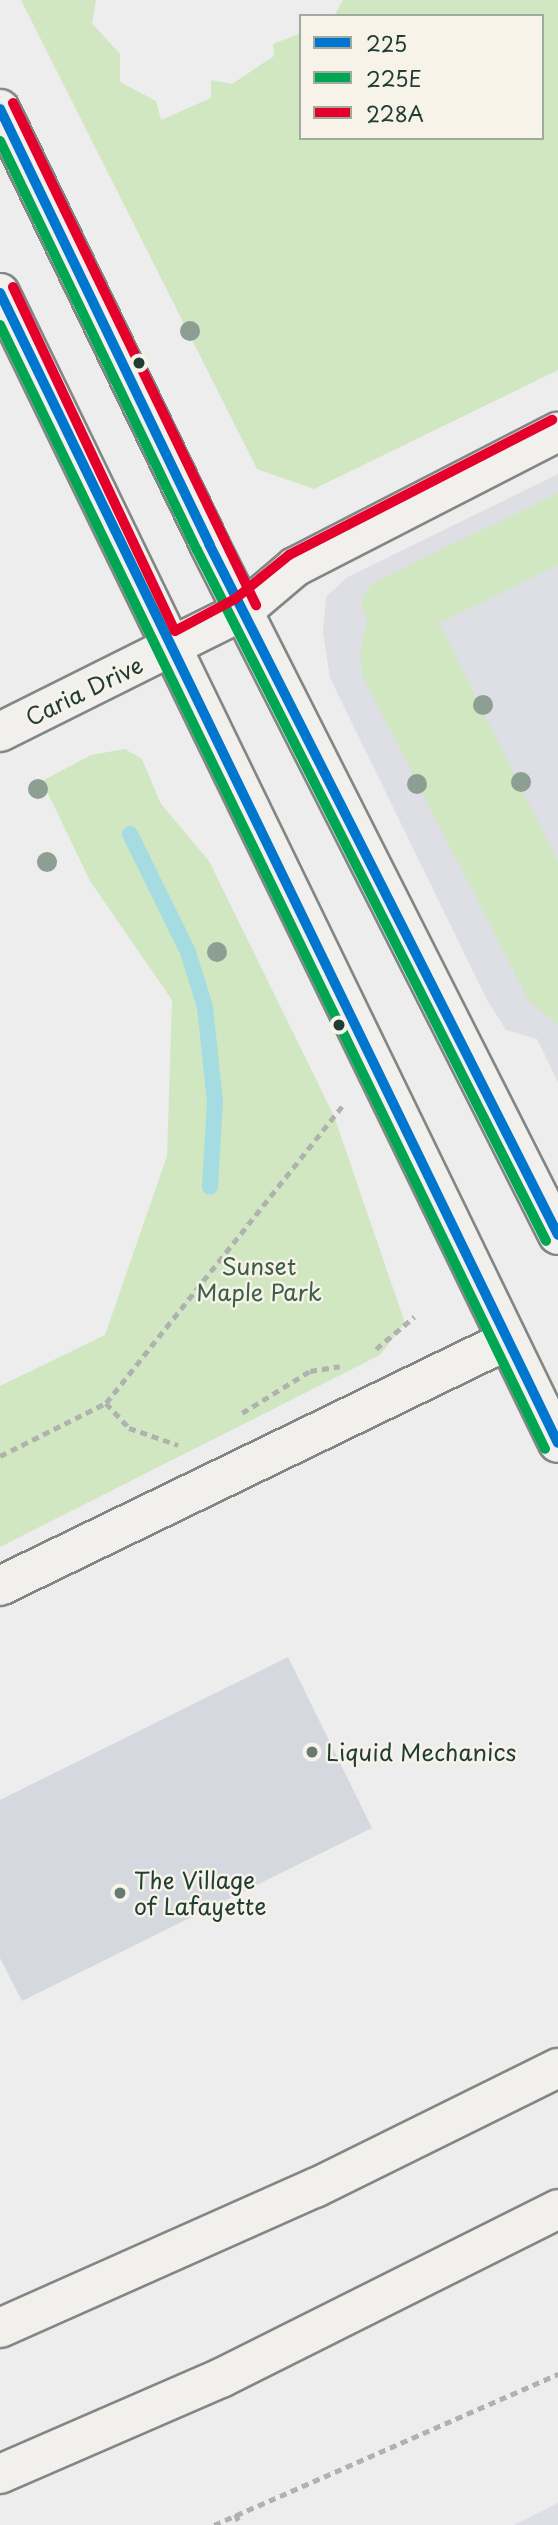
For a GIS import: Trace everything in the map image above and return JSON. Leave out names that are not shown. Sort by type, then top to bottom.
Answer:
[{"type":"main road","points":[[0,109],[243,611],[558,1235]]},
{"type":"main road","points":[[0,293],[169,650],[558,1443]]},
{"type":"main road","name":"Caria Drive","points":[[0,732],[243,611],[295,567],[558,432]]},
{"type":"main road","points":[[0,1586],[508,1340]]},
{"type":"main road","points":[[0,2328],[315,2188],[558,2068]]},
{"type":"main road","points":[[0,2474],[221,2378],[558,2209]]},
{"type":"path","points":[[0,1457],[106,1403],[345,1102]]},
{"type":"path","points":[[365,1354],[414,1317]]},
{"type":"path","points":[[230,1423],[310,1371],[353,1360]]},
{"type":"path","points":[[106,1403],[129,1429],[180,1447],[203,1489]]},
{"type":"path","points":[[180,1447],[193,1441]]},
{"type":"path","points":[[214,2525],[558,2374]]},
{"type":"path","points":[[236,2514],[240,2525]]},
{"type":"shaded area","points":[[558,474],[558,1082],[537,1039],[506,1030],[487,1000],[330,678],[323,632],[326,597],[346,578]]},
{"type":"shaded area","points":[[558,2503],[558,2525],[514,2525]]},
{"type":"green space","points":[[21,0],[96,0],[92,23],[120,54],[120,82],[156,101],[161,120],[211,98],[211,80],[232,84],[274,56],[273,44],[299,34],[299,140],[544,140],[544,14],[335,14],[343,0],[558,0],[558,370],[314,489],[257,469]]},
{"type":"green space","points":[[558,493],[558,565],[439,623],[558,862],[558,1025],[529,1001],[362,675],[360,655],[367,619],[361,602],[371,584]]},
{"type":"green space","name":"Sunset Maple Park","points":[[125,749],[142,759],[161,804],[209,861],[334,1116],[405,1323],[380,1355],[0,1547],[0,1386],[105,1335],[167,1156],[172,1000],[90,881],[42,781],[91,755]]},
{"type":"building","name":"The Village of Lafayette","points":[[288,1657],[372,1828],[22,2001],[0,1958],[0,1800]]},
{"type":"waterway","points":[[130,834],[188,952],[205,1007],[215,1102],[210,1187]]},
{"type":"transit line","name":"228A","points":[[13,103],[256,605]]},
{"type":"transit line","name":"225","points":[[0,109],[209,544],[558,1235]]},
{"type":"transit line","name":"225E","points":[[0,141],[197,550],[546,1241]]},
{"type":"transit line","name":"228A","points":[[13,287],[175,631],[235,599],[289,555],[552,420]]},
{"type":"transit line","name":"225","points":[[0,293],[558,1443]]},
{"type":"transit line","name":"225E","points":[[0,325],[545,1449]]},
{"type":"place","name":"Liquid Mechanics","points":[[312,1752]]},
{"type":"place","name":"The Village of Lafayette","points":[[120,1893]]}]
